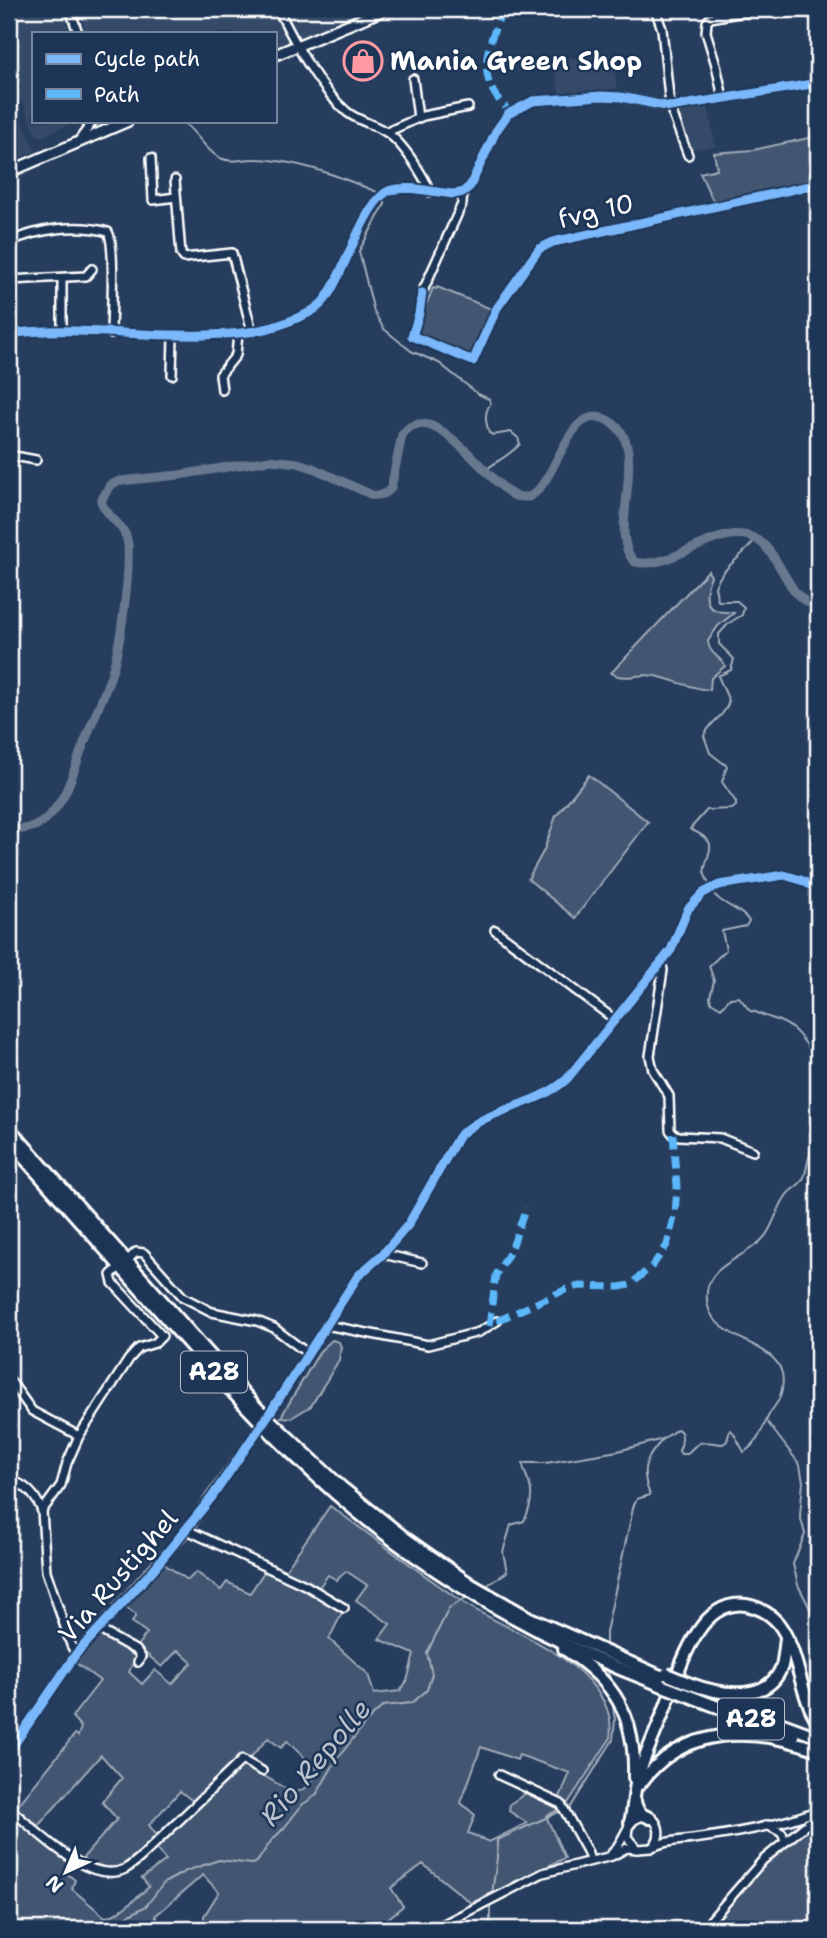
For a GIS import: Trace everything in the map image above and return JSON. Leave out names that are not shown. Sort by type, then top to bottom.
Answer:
[{"type":"highway","name":"A28","points":[[9,1128],[13,1141],[257,1408],[341,1487],[462,1583],[528,1626],[665,1679]]},
{"type":"highway","points":[[494,1604],[515,1623],[570,1653],[604,1681],[616,1697],[626,1714],[634,1750],[636,1808],[642,1815],[650,1818]]},
{"type":"highway","points":[[629,1824],[634,1792],[682,1663],[692,1641],[707,1619],[727,1608],[737,1604],[760,1608],[778,1623],[793,1654],[805,1698],[818,1722]]},
{"type":"highway","points":[[686,1688],[721,1694],[743,1694],[760,1689],[769,1683],[781,1667],[786,1638]]},
{"type":"highway","name":"A28","points":[[614,1661],[665,1679],[818,1748]]},
{"type":"highway","name":"A28","points":[[686,1688],[818,1737]]},
{"type":"highway","points":[[634,1792],[661,1760],[678,1749],[710,1738],[740,1734],[762,1735],[818,1748]]},
{"type":"main road","points":[[276,55],[386,9]]},
{"type":"main road","points":[[9,172],[112,126]]},
{"type":"street","points":[[70,9],[78,32]]},
{"type":"street","points":[[278,9],[296,46],[334,99],[349,114],[387,132],[404,152],[430,192]]},
{"type":"street","points":[[655,9],[662,29],[670,107],[688,155]]},
{"type":"street","points":[[723,98],[706,32],[706,22],[710,18],[755,9],[783,13],[818,9]]},
{"type":"street","points":[[412,79],[418,118]]},
{"type":"street","points":[[9,334],[62,330],[173,336],[239,334],[292,320],[321,304],[335,282],[370,211],[385,193],[399,189],[463,192],[470,186],[496,131],[508,114],[533,101],[611,96],[670,107],[818,83]]},
{"type":"street","points":[[387,132],[418,118],[468,107]]},
{"type":"street","points":[[77,143],[92,122]]},
{"type":"street","points":[[150,158],[153,200],[176,197]]},
{"type":"street","points":[[175,180],[181,254],[184,258],[232,253],[252,332]]},
{"type":"street","points":[[422,293],[462,204],[463,192]]},
{"type":"street","points":[[9,242],[57,229],[85,228],[108,232],[111,236],[112,266],[111,334]]},
{"type":"street","points":[[9,280],[86,276],[92,269]]},
{"type":"street","points":[[62,278],[62,330]]},
{"type":"street","points":[[222,390],[220,375],[236,355],[239,334]]},
{"type":"street","points":[[172,375],[173,336]]},
{"type":"street","points":[[9,455],[36,460]]},
{"type":"street","points":[[271,1411],[358,1276],[383,1254],[408,1225],[458,1137],[469,1126],[487,1116],[556,1088],[567,1079],[671,950],[688,909],[695,900],[711,889],[784,875],[818,889]]},
{"type":"street","points":[[495,930],[614,1019]]},
{"type":"street","points":[[661,963],[663,970],[650,1056],[653,1070],[669,1096],[670,1130],[679,1136],[720,1138],[753,1151]]},
{"type":"street","points":[[131,1257],[136,1252],[144,1253],[183,1297],[212,1312],[257,1321],[274,1328],[307,1353]]},
{"type":"street","points":[[383,1254],[422,1263]]},
{"type":"street","points":[[43,1511],[61,1485],[66,1463],[79,1436],[129,1359],[139,1348],[155,1343],[162,1336],[113,1283],[111,1275],[117,1269]]},
{"type":"street","points":[[326,1325],[428,1345],[480,1332],[497,1321]]},
{"type":"street","points":[[9,1379],[32,1411],[79,1436]]},
{"type":"street","name":"Via Rustighel","points":[[9,1752],[76,1654],[187,1530],[259,1429]]},
{"type":"street","points":[[9,1480],[29,1491],[43,1511],[46,1571],[76,1654]]},
{"type":"street","points":[[187,1530],[307,1586],[344,1608]]},
{"type":"street","points":[[98,1629],[137,1651],[141,1657],[138,1662]]},
{"type":"street","points":[[9,1808],[72,1860],[87,1867],[116,1872],[125,1869],[142,1856],[242,1760],[262,1771]]},
{"type":"street","points":[[499,1775],[561,1804],[590,1860]]},
{"type":"street","points":[[435,1929],[529,1880],[561,1867],[606,1857],[627,1848],[646,1850],[673,1840],[693,1839],[767,1825],[818,1810]]},
{"type":"street","points":[[703,1929],[764,1860],[818,1815]]},
{"type":"street","points":[[606,1857],[624,1839],[629,1824],[639,1817],[650,1818],[662,1833],[673,1840]]},
{"type":"street","points":[[784,1821],[806,1824]]},
{"type":"street","points":[[784,1821],[787,1839]]},
{"type":"street","points":[[629,1824],[629,1842],[637,1849]]},
{"type":"street","points":[[767,1825],[787,1839]]},
{"type":"street","points":[[655,1846],[660,1837],[659,1827]]},
{"type":"shaded area","points":[[9,9],[63,9],[68,27],[62,32],[32,32],[32,122],[74,122],[42,137],[36,135],[18,91],[23,88],[9,77]]},
{"type":"shaded area","points":[[81,9],[370,9],[276,49],[276,32],[84,32]]},
{"type":"shaded area","points":[[612,54],[617,89],[559,94],[554,60]]},
{"type":"shaded area","points":[[9,90],[36,151],[9,163]]},
{"type":"shaded area","points":[[708,106],[716,147],[688,149],[677,110]]},
{"type":"shaded area","points":[[818,136],[818,178],[784,186],[784,189],[715,204],[700,173],[717,169],[714,153],[753,150]]},
{"type":"shaded area","points":[[437,287],[494,310],[474,359],[414,335],[433,288]]},
{"type":"shaded area","points":[[708,571],[711,576],[707,591],[709,605],[718,611],[734,613],[718,626],[708,641],[710,649],[725,666],[711,678],[710,690],[655,676],[622,677],[611,673]]},
{"type":"shaded area","points":[[589,775],[648,822],[575,918],[528,879],[544,850],[556,816]]},
{"type":"shaded area","points":[[332,1340],[339,1342],[341,1347],[339,1360],[311,1406],[291,1418],[281,1417],[320,1351]]},
{"type":"shaded area","points":[[330,1506],[464,1603],[546,1648],[577,1669],[600,1695],[607,1708],[610,1739],[566,1806],[546,1816],[565,1858],[471,1903],[423,1864],[391,1888],[403,1906],[378,1927],[380,1929],[204,1929],[204,1916],[219,1892],[203,1875],[155,1916],[163,1929],[9,1929],[11,1815],[72,1862],[65,1872],[75,1880],[72,1889],[105,1917],[121,1910],[149,1887],[142,1878],[166,1860],[155,1848],[243,1763],[291,1792],[304,1789],[319,1772],[287,1741],[281,1748],[268,1738],[250,1758],[238,1755],[239,1759],[194,1802],[180,1791],[149,1825],[158,1837],[132,1859],[113,1869],[92,1867],[81,1860],[117,1819],[102,1802],[122,1778],[101,1755],[38,1826],[16,1808],[75,1734],[78,1736],[81,1727],[72,1717],[100,1681],[76,1663],[100,1634],[137,1654],[129,1672],[142,1684],[155,1670],[172,1684],[192,1663],[178,1650],[162,1667],[137,1646],[147,1633],[132,1622],[136,1615],[124,1606],[164,1564],[188,1580],[196,1572],[221,1590],[227,1582],[250,1593],[266,1569],[281,1576]],"holes":[[[346,1571],[367,1585],[356,1600],[390,1624],[379,1639],[414,1654],[407,1681],[400,1691],[374,1694],[368,1674],[329,1639],[342,1613],[341,1609],[315,1593],[328,1575],[337,1580]],[[481,1747],[517,1760],[519,1755],[570,1773],[557,1804],[529,1791],[510,1804],[509,1811],[527,1823],[489,1842],[468,1833],[475,1815],[461,1803]]]},
{"type":"shaded area","points":[[818,1820],[818,1929],[708,1929],[787,1842]]},
{"type":"waterway","points":[[182,122],[210,151],[225,160],[264,159],[296,164],[377,192]]},
{"type":"waterway","points":[[385,199],[385,204],[359,251],[374,312],[384,329],[411,351],[439,363],[478,394],[489,399],[491,403],[486,418],[489,433],[493,435],[511,432],[518,438],[520,444],[487,469]]},
{"type":"waterway","points":[[9,830],[40,824],[61,801],[112,672],[124,609],[128,545],[124,532],[101,501],[110,485],[120,481],[179,475],[270,460],[298,463],[372,495],[380,495],[391,488],[402,435],[414,425],[428,425],[444,432],[513,495],[529,497],[539,489],[563,447],[581,423],[592,417],[605,419],[620,430],[627,447],[629,466],[624,531],[627,548],[635,562],[663,560],[721,537],[749,536],[769,551],[798,595],[807,602],[818,604]]},
{"type":"waterway","points":[[818,504],[814,512],[818,519]]},
{"type":"waterway","name":"Rio Repolle","points":[[710,887],[704,872],[710,851],[709,842],[690,829],[707,810],[732,809],[736,806],[722,782],[727,766],[710,753],[704,736],[729,701],[718,676],[731,670],[734,659],[719,644],[719,634],[729,623],[742,615],[744,607],[737,601],[718,601],[715,587],[728,567],[756,538]]},
{"type":"waterway","name":"Rio Repolle","points":[[712,892],[749,921],[746,926],[722,931],[726,950],[709,966],[714,981],[711,1002],[721,1008],[730,998],[739,997],[750,1011],[788,1025],[818,1058]]},
{"type":"waterway","name":"Rio Repolle","points":[[486,1586],[507,1572],[503,1552],[511,1525],[524,1521],[529,1508],[531,1490],[523,1463],[546,1463],[618,1451],[663,1439],[677,1429],[682,1435],[679,1451],[681,1454],[687,1454],[703,1442],[723,1444],[727,1441],[730,1430],[744,1452],[754,1444],[779,1399],[783,1378],[777,1363],[766,1352],[719,1324],[709,1311],[707,1292],[716,1273],[763,1239],[786,1196],[803,1180],[810,1154],[818,1143]]},
{"type":"waterway","points":[[768,1423],[800,1465],[803,1482],[800,1515],[805,1534],[793,1564],[798,1585],[818,1624]]},
{"type":"waterway","points":[[606,1647],[606,1632],[634,1504],[637,1499],[650,1495],[645,1478],[646,1465],[663,1439]]},
{"type":"waterway","name":"Rio Repolle","points":[[104,1929],[146,1906],[164,1883],[186,1871],[219,1860],[252,1864],[257,1862],[302,1805],[316,1795],[337,1759],[367,1721],[383,1706],[412,1703],[427,1690],[432,1674],[427,1653],[449,1608],[469,1596]]},
{"type":"waterway","points":[[608,1670],[610,1682]]},
{"type":"waterway","points":[[566,1809],[570,1808],[613,1740],[615,1720],[612,1701]]},
{"type":"waterway","points":[[492,1894],[497,1840],[561,1811]]},
{"type":"waterway","points":[[490,1906],[490,1929]]},
{"type":"marked path","points":[[504,9],[492,36],[486,63],[491,88],[511,112]]},
{"type":"marked path","points":[[497,1321],[567,1289],[580,1286],[630,1285],[653,1265],[667,1245],[675,1214],[677,1187],[673,1134]]},
{"type":"marked path","points":[[489,1326],[496,1275],[512,1248],[526,1207]]},
{"type":"cycle path","points":[[9,334],[82,331],[206,335],[266,329],[305,315],[322,303],[330,292],[363,223],[381,196],[398,189],[455,194],[463,192],[470,186],[496,131],[508,114],[533,101],[601,96],[621,97],[670,107],[818,83]]},
{"type":"cycle path","name":"fvg 10","points":[[422,293],[412,336],[473,361],[497,308],[539,249],[553,242],[818,184]]},
{"type":"cycle path","points":[[9,1752],[76,1654],[153,1570],[212,1497],[358,1276],[383,1254],[408,1225],[458,1137],[484,1119],[541,1096],[567,1079],[671,950],[688,909],[703,893],[719,885],[784,875],[818,889]]},
{"type":"place","name":"Mania Green Shop","points":[[363,61]]}]
